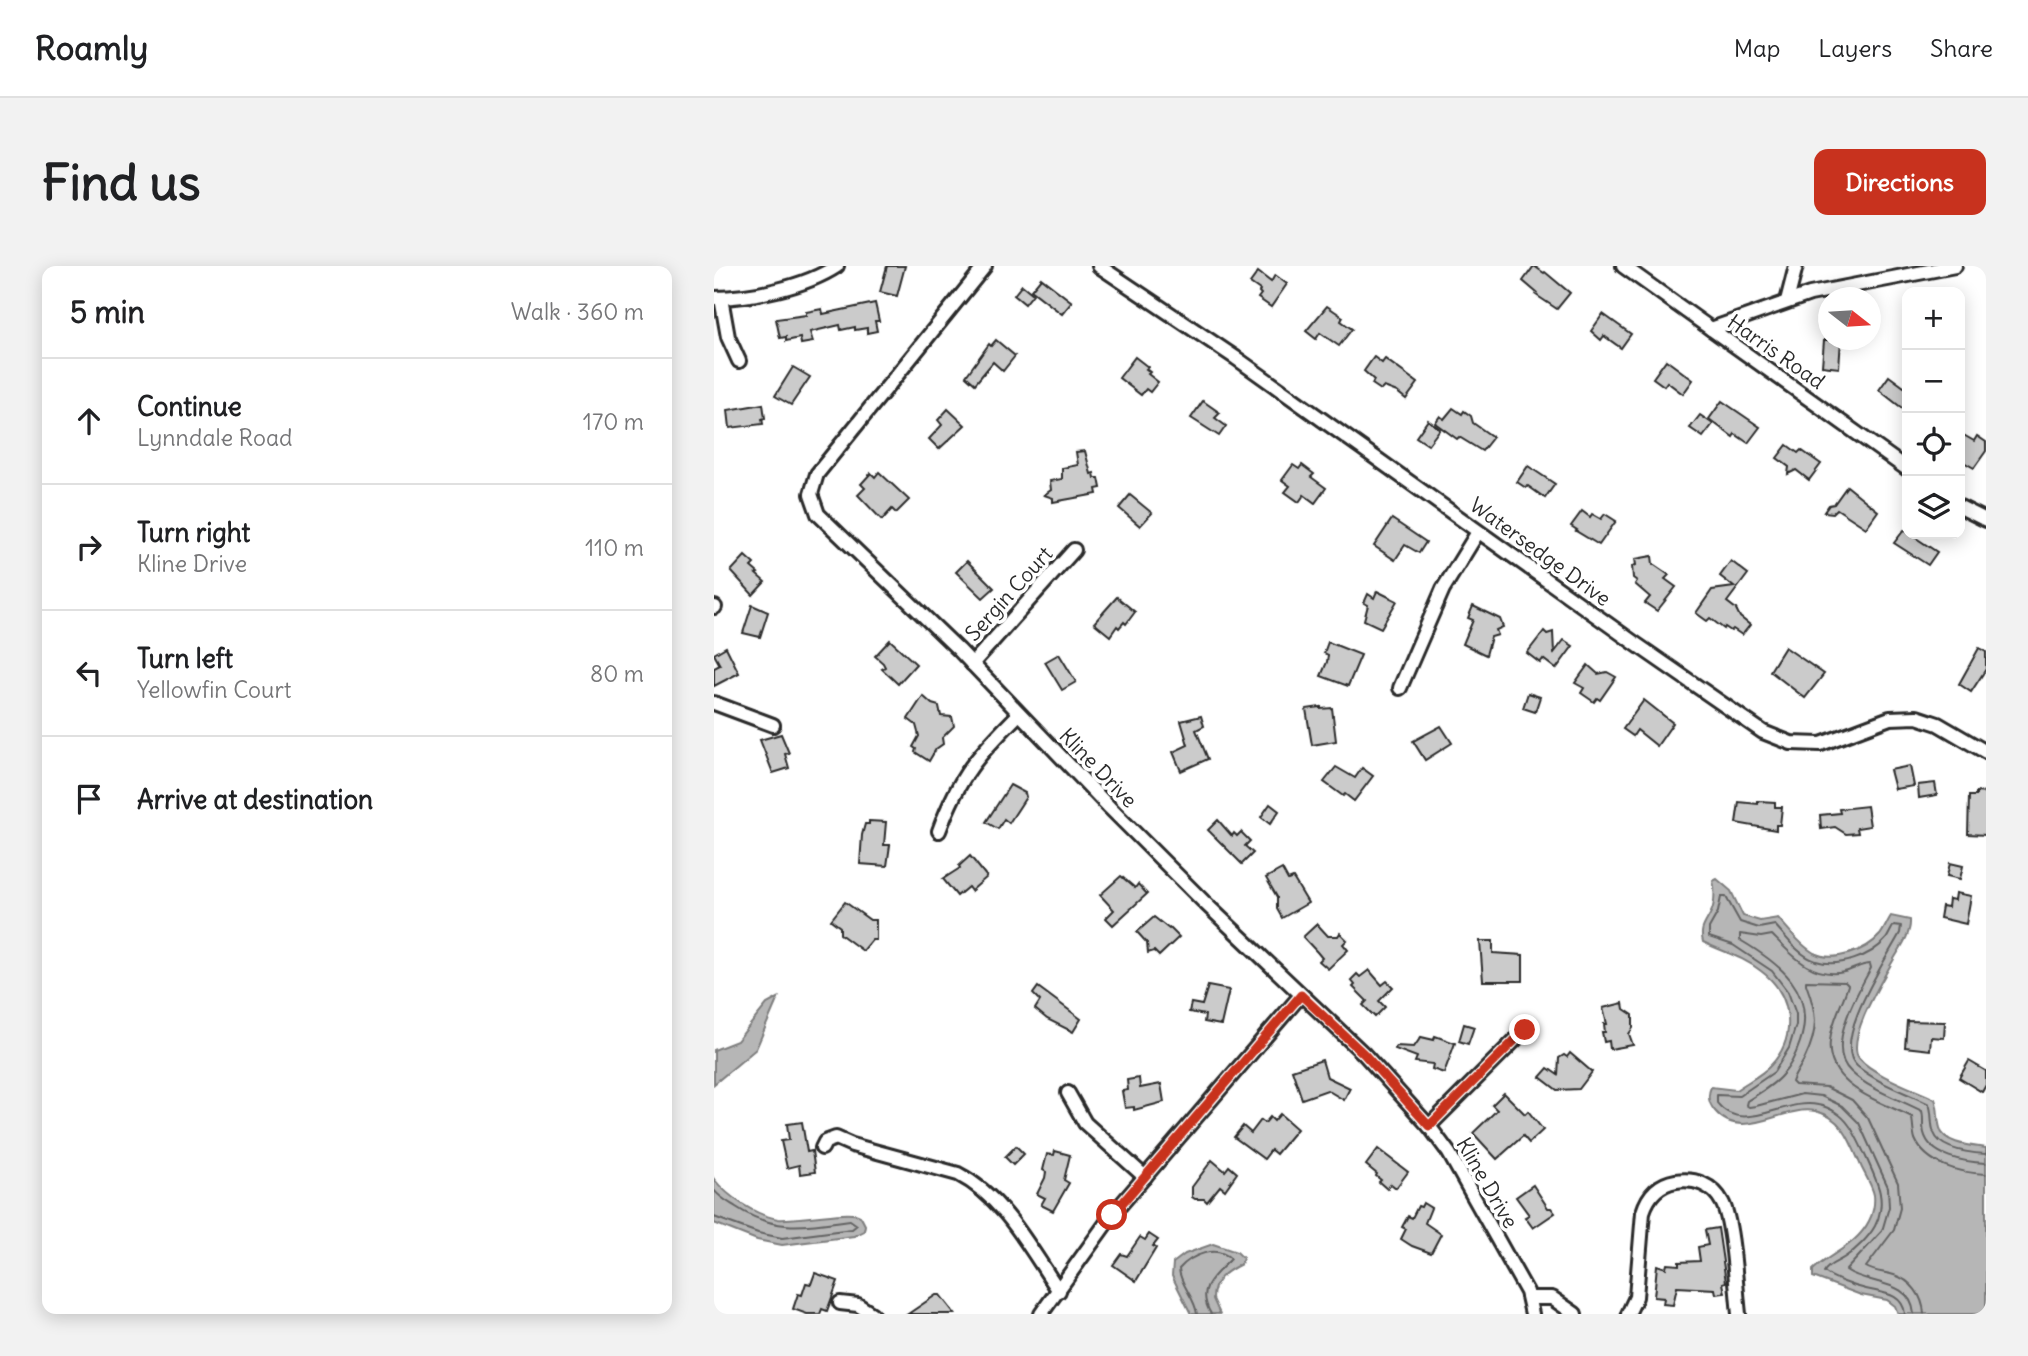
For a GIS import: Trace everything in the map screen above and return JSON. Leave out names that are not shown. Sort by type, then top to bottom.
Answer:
[{"type":"street","points":[[739,362],[728,337],[717,298],[744,296],[800,283],[837,266]]},
{"type":"street","name":"Kline Drive","points":[[985,266],[817,474],[811,494],[813,503],[824,522],[935,626],[1195,893],[1364,1054],[1429,1126],[1463,1178],[1529,1298],[1532,1314]]},
{"type":"street","name":"Watersedge Drive","points":[[1099,266],[1236,358],[1763,732],[1777,739],[1806,745],[1821,744],[1890,718],[1903,717],[1931,721],[1986,752]]},
{"type":"street","name":"Harris Road","points":[[1623,266],[1902,465]]},
{"type":"street","points":[[1787,301],[1796,266]]},
{"type":"street","points":[[1711,329],[1787,301],[1842,287],[1955,266]]},
{"type":"street","points":[[1965,510],[1986,520]]},
{"type":"street","points":[[1400,688],[1443,589],[1478,532]]},
{"type":"street","name":"Sergin Court","points":[[972,664],[1074,550]]},
{"type":"street","points":[[714,703],[773,725]]},
{"type":"street","points":[[939,831],[954,792],[966,771],[979,753],[1019,714]]},
{"type":"street","points":[[1041,1314],[1112,1215],[1301,995]]},
{"type":"street","points":[[1429,1126],[1525,1030]]},
{"type":"street","points":[[1068,1093],[1085,1123],[1144,1177]]},
{"type":"street","points":[[822,1148],[825,1142],[836,1138],[852,1145],[958,1174],[973,1182],[998,1203],[1059,1291]]},
{"type":"street","points":[[1628,1314],[1636,1297],[1646,1203],[1662,1186],[1684,1180],[1706,1185],[1714,1191],[1725,1208],[1739,1314]]},
{"type":"street","points":[[1529,1298],[1552,1298],[1575,1314]]},
{"type":"street","points":[[840,1303],[858,1305],[872,1314]]},
{"type":"water","points":[[1717,879],[1731,891],[1743,916],[1760,921],[1778,918],[1804,946],[1822,956],[1849,954],[1866,946],[1880,935],[1891,916],[1910,920],[1905,940],[1861,1023],[1856,1049],[1859,1058],[1874,1070],[1935,1099],[1940,1128],[1947,1138],[1986,1148],[1986,1314],[1898,1314],[1895,1306],[1887,1300],[1861,1295],[1813,1277],[1813,1270],[1851,1243],[1864,1229],[1873,1212],[1874,1195],[1845,1132],[1825,1114],[1802,1111],[1763,1121],[1737,1124],[1726,1120],[1711,1105],[1711,1087],[1736,1090],[1767,1069],[1780,1054],[1788,1029],[1785,1003],[1771,980],[1747,962],[1703,942],[1703,929],[1714,903],[1713,881]]},
{"type":"water","points":[[778,998],[756,1049],[714,1084],[714,1050],[737,1041],[767,1004]]},
{"type":"water","points":[[714,1179],[727,1192],[760,1214],[786,1219],[855,1214],[862,1219],[864,1231],[854,1236],[782,1245],[757,1240],[714,1223]]},
{"type":"water","points":[[1213,1244],[1237,1252],[1243,1258],[1241,1264],[1225,1274],[1215,1287],[1213,1299],[1220,1314],[1191,1314],[1172,1276],[1173,1263],[1185,1254]]},
{"type":"building","points":[[887,266],[905,266],[897,296],[880,292]]},
{"type":"building","points":[[1534,266],[1570,293],[1557,309],[1536,295],[1523,281]]},
{"type":"building","points":[[1258,272],[1271,282],[1275,275],[1287,284],[1271,307],[1258,298],[1260,290],[1250,283]]},
{"type":"building","points":[[1041,278],[1072,302],[1062,314],[1031,290]]},
{"type":"building","points":[[1022,285],[1033,294],[1025,304],[1014,295]]},
{"type":"building","points":[[875,303],[879,321],[875,321],[877,331],[867,333],[867,328],[855,330],[855,327],[841,330],[840,325],[810,332],[813,342],[801,344],[800,338],[786,341],[786,337],[780,338],[776,319],[806,315],[806,312],[822,309],[823,314]]},
{"type":"building","points":[[1327,306],[1343,317],[1341,321],[1352,329],[1339,346],[1320,333],[1316,339],[1306,331]]},
{"type":"building","points":[[1603,314],[1631,334],[1621,348],[1604,336],[1601,340],[1591,331]]},
{"type":"building","points":[[996,340],[1015,356],[1003,371],[993,362],[975,384],[966,376],[989,344],[991,346]]},
{"type":"building","points":[[1823,350],[1840,350],[1839,368],[1822,366]]},
{"type":"building","points":[[1135,357],[1148,367],[1148,374],[1158,382],[1150,392],[1146,389],[1141,395],[1119,378]]},
{"type":"building","points":[[1374,357],[1382,363],[1385,359],[1418,383],[1406,399],[1397,392],[1384,387],[1381,390],[1372,384],[1374,380],[1364,371]]},
{"type":"building","points":[[1666,360],[1693,380],[1683,394],[1667,382],[1664,386],[1653,378]]},
{"type":"building","points":[[793,367],[810,377],[791,405],[775,396]]},
{"type":"building","points":[[1889,376],[1902,386],[1902,408],[1879,390]]},
{"type":"building","points":[[1203,401],[1220,413],[1215,418],[1226,426],[1219,436],[1191,418]]},
{"type":"building","points":[[1722,401],[1760,427],[1748,443],[1735,434],[1733,437],[1709,419]]},
{"type":"building","points":[[763,404],[763,424],[730,428],[728,410]]},
{"type":"building","points":[[1453,408],[1471,416],[1473,423],[1493,437],[1482,451],[1459,437],[1457,439],[1435,423],[1440,416],[1444,419]]},
{"type":"building","points":[[948,409],[965,425],[939,449],[929,439],[942,425],[938,420]]},
{"type":"building","points":[[1700,415],[1713,424],[1703,437],[1690,428]]},
{"type":"building","points":[[1428,420],[1440,429],[1428,445],[1416,437]]},
{"type":"building","points":[[1965,436],[1974,441],[1977,436],[1986,442],[1986,451],[1974,468],[1965,463]]},
{"type":"building","points":[[1787,445],[1798,453],[1801,450],[1821,464],[1809,480],[1796,470],[1788,474],[1789,467],[1777,458]]},
{"type":"building","points":[[1085,451],[1091,474],[1094,473],[1095,478],[1099,478],[1101,488],[1096,489],[1097,494],[1053,502],[1053,498],[1044,495],[1051,490],[1050,481],[1062,479],[1062,468],[1078,465],[1076,452]]},
{"type":"building","points":[[1293,465],[1299,469],[1302,465],[1314,474],[1311,477],[1326,488],[1315,503],[1304,495],[1299,502],[1285,492],[1290,486],[1282,480]]},
{"type":"building","points":[[1528,466],[1555,484],[1545,498],[1517,482]]},
{"type":"building","points":[[879,472],[909,500],[896,513],[892,509],[882,520],[858,495],[865,488],[861,484],[871,473],[875,477]]},
{"type":"building","points":[[1847,486],[1878,511],[1866,528],[1837,509],[1833,513],[1824,512],[1829,505],[1834,504]]},
{"type":"building","points":[[1130,495],[1152,513],[1140,526],[1119,508]]},
{"type":"building","points":[[1582,511],[1590,517],[1592,514],[1601,519],[1605,514],[1616,521],[1599,545],[1571,526]]},
{"type":"building","points":[[1392,519],[1426,542],[1419,553],[1405,545],[1395,560],[1374,546]]},
{"type":"building","points":[[1902,533],[1902,539],[1918,539],[1937,552],[1928,565],[1894,543]]},
{"type":"building","points":[[745,556],[754,564],[751,567],[758,573],[756,574],[765,582],[753,595],[731,571]]},
{"type":"building","points":[[1652,556],[1653,564],[1669,575],[1665,579],[1676,587],[1657,611],[1645,603],[1650,597],[1635,584],[1637,581],[1633,578],[1632,566],[1636,565],[1635,559]]},
{"type":"building","points":[[967,561],[994,588],[983,598],[956,572]]},
{"type":"building","points":[[1731,561],[1748,574],[1727,602],[1750,625],[1742,635],[1733,629],[1724,629],[1710,618],[1707,621],[1696,613],[1712,590],[1734,587],[1720,576]]},
{"type":"building","points":[[1377,591],[1397,601],[1381,628],[1364,620],[1368,605],[1364,603],[1368,594],[1374,598]]},
{"type":"building","points":[[1117,597],[1135,612],[1126,624],[1124,622],[1119,628],[1117,626],[1110,636],[1094,623]]},
{"type":"building","points":[[752,605],[768,612],[760,637],[743,633]]},
{"type":"building","points":[[1473,606],[1500,619],[1503,627],[1496,630],[1498,635],[1491,637],[1486,655],[1463,644],[1473,620],[1468,618]]},
{"type":"building","points":[[1544,631],[1547,634],[1553,632],[1554,653],[1564,640],[1573,646],[1556,669],[1543,659],[1540,663],[1527,653]]},
{"type":"building","points":[[890,640],[916,664],[898,684],[882,669],[885,667],[883,663],[875,656]]},
{"type":"building","points":[[1328,642],[1361,655],[1348,686],[1321,676],[1327,662],[1328,655],[1324,653]]},
{"type":"building","points":[[726,647],[739,673],[714,686],[714,668],[720,665],[714,654]]},
{"type":"building","points":[[1785,647],[1824,674],[1805,698],[1770,671]]},
{"type":"building","points":[[1979,648],[1986,652],[1986,669],[1971,692],[1959,684]]},
{"type":"building","points":[[1059,654],[1076,682],[1062,690],[1045,662]]},
{"type":"building","points":[[1588,665],[1598,674],[1607,672],[1616,677],[1600,700],[1597,698],[1594,702],[1581,693],[1584,688],[1575,683]]},
{"type":"building","points":[[1528,693],[1540,697],[1535,712],[1523,708]]},
{"type":"building","points":[[923,696],[939,706],[941,716],[952,717],[954,726],[942,738],[943,744],[936,749],[929,761],[915,752],[913,747],[919,736],[916,725],[908,719]]},
{"type":"building","points":[[1644,700],[1673,723],[1657,746],[1637,730],[1633,736],[1623,729]]},
{"type":"building","points":[[1332,708],[1336,741],[1312,745],[1306,709]]},
{"type":"building","points":[[1201,716],[1204,726],[1196,730],[1208,759],[1181,771],[1173,752],[1188,745],[1181,721]]},
{"type":"building","points":[[1441,726],[1452,743],[1425,760],[1413,741]]},
{"type":"building","points":[[781,734],[789,753],[785,754],[789,768],[773,773],[760,740]]},
{"type":"building","points":[[1910,766],[1914,786],[1895,789],[1890,770]]},
{"type":"building","points":[[1336,767],[1355,778],[1362,768],[1373,776],[1354,801],[1324,782]]},
{"type":"building","points":[[1935,783],[1937,795],[1919,798],[1918,785]]},
{"type":"building","points":[[1010,785],[1025,793],[1026,797],[1009,823],[1004,819],[998,829],[986,822]]},
{"type":"building","points":[[1976,792],[1986,793],[1986,835],[1968,834],[1969,796],[1976,796]]},
{"type":"building","points":[[1758,801],[1775,802],[1775,807],[1782,807],[1780,825],[1776,825],[1776,830],[1736,823],[1739,802],[1758,804]]},
{"type":"building","points":[[1270,804],[1279,811],[1270,824],[1261,817]]},
{"type":"building","points":[[1867,806],[1870,826],[1857,828],[1858,833],[1846,834],[1835,827],[1821,829],[1820,815],[1840,813],[1839,809]]},
{"type":"building","points":[[1218,820],[1232,836],[1241,832],[1250,841],[1245,846],[1253,853],[1242,864],[1208,830]]},
{"type":"building","points":[[869,821],[886,822],[884,845],[890,845],[887,866],[860,864],[862,835],[865,824],[869,824]]},
{"type":"building","points":[[970,856],[987,877],[971,891],[968,887],[957,896],[943,879],[960,868]]},
{"type":"building","points":[[1950,863],[1963,866],[1960,879],[1947,876]]},
{"type":"building","points":[[1282,869],[1288,880],[1293,878],[1308,903],[1282,918],[1277,909],[1277,897],[1266,878]]},
{"type":"building","points":[[1121,876],[1135,888],[1138,884],[1147,894],[1113,925],[1106,918],[1114,910],[1100,895]]},
{"type":"building","points":[[1956,893],[1971,896],[1966,924],[1940,918],[1942,906],[1948,907],[1949,899],[1955,900]]},
{"type":"building","points":[[845,902],[870,920],[876,920],[876,940],[872,940],[863,951],[840,934],[840,927],[831,920]]},
{"type":"building","points":[[1154,917],[1179,937],[1159,956],[1154,951],[1148,953],[1147,943],[1137,932]]},
{"type":"building","points":[[1317,924],[1328,936],[1338,936],[1340,933],[1347,940],[1343,944],[1348,950],[1328,969],[1319,961],[1322,958],[1303,937]]},
{"type":"building","points":[[1480,941],[1493,941],[1493,953],[1523,955],[1523,981],[1483,981]]},
{"type":"building","points":[[1369,970],[1382,985],[1387,981],[1393,987],[1379,1001],[1385,1007],[1375,1017],[1363,1005],[1367,1001],[1353,987],[1355,985],[1351,980],[1357,974],[1360,977]]},
{"type":"building","points":[[1208,986],[1229,990],[1221,1025],[1204,1022],[1205,1015],[1189,1012],[1191,1003],[1202,1005]]},
{"type":"building","points":[[1038,987],[1081,1019],[1073,1032],[1047,1019],[1035,1009],[1040,1001],[1033,994]]},
{"type":"building","points":[[1623,1003],[1624,1009],[1633,1015],[1633,1028],[1629,1034],[1633,1045],[1610,1049],[1609,1041],[1604,1042],[1602,1032],[1605,1032],[1604,1024],[1607,1024],[1603,1008]]},
{"type":"building","points":[[1907,1021],[1945,1022],[1944,1038],[1931,1037],[1930,1050],[1905,1047]]},
{"type":"building","points":[[1464,1024],[1474,1027],[1468,1044],[1459,1041]]},
{"type":"building","points":[[1435,1036],[1455,1043],[1444,1073],[1432,1069],[1433,1064],[1415,1062],[1417,1057],[1395,1049],[1396,1046],[1414,1047],[1421,1037],[1434,1040]]},
{"type":"building","points":[[1570,1053],[1592,1072],[1579,1089],[1557,1090],[1540,1077],[1548,1068],[1558,1075],[1559,1058],[1564,1055],[1567,1057]]},
{"type":"building","points":[[1322,1060],[1327,1077],[1350,1088],[1344,1100],[1327,1090],[1302,1099],[1292,1070]]},
{"type":"building","points":[[1969,1061],[1986,1071],[1986,1085],[1982,1092],[1959,1078]]},
{"type":"building","points":[[1139,1078],[1140,1088],[1161,1084],[1164,1102],[1134,1110],[1134,1107],[1125,1108],[1122,1091],[1128,1090],[1127,1080]]},
{"type":"building","points":[[1504,1093],[1525,1114],[1528,1111],[1543,1130],[1529,1143],[1523,1136],[1497,1159],[1473,1133],[1497,1110],[1492,1105]]},
{"type":"building","points":[[1280,1114],[1297,1129],[1276,1154],[1271,1150],[1264,1159],[1234,1137],[1243,1126],[1251,1133],[1261,1120],[1265,1123],[1270,1117],[1274,1121]]},
{"type":"building","points":[[802,1122],[807,1152],[812,1151],[815,1172],[800,1174],[799,1165],[787,1168],[781,1141],[789,1140],[787,1124]]},
{"type":"building","points":[[1016,1146],[1024,1154],[1013,1165],[1005,1157]]},
{"type":"building","points":[[1378,1149],[1408,1172],[1396,1188],[1391,1184],[1387,1189],[1379,1182],[1381,1180],[1377,1174],[1366,1165]]},
{"type":"building","points":[[1055,1151],[1070,1155],[1064,1180],[1069,1183],[1053,1211],[1041,1205],[1045,1198],[1037,1194],[1045,1178],[1046,1172],[1043,1170],[1047,1154],[1054,1155]]},
{"type":"building","points":[[1212,1160],[1225,1171],[1229,1166],[1237,1173],[1225,1190],[1220,1186],[1207,1202],[1204,1199],[1195,1199],[1192,1197],[1192,1187]]},
{"type":"building","points":[[1533,1185],[1548,1208],[1555,1213],[1533,1228],[1525,1217],[1529,1215],[1516,1197]]},
{"type":"building","points":[[1423,1203],[1431,1208],[1425,1223],[1441,1234],[1431,1253],[1401,1239],[1406,1229],[1402,1227],[1408,1216],[1412,1218],[1418,1206],[1421,1207]]},
{"type":"building","points":[[1718,1228],[1726,1282],[1723,1283],[1725,1293],[1716,1294],[1715,1289],[1677,1287],[1673,1305],[1663,1304],[1664,1298],[1654,1297],[1657,1265],[1666,1268],[1667,1264],[1700,1261],[1698,1247],[1708,1245],[1705,1230]]},
{"type":"building","points":[[1149,1234],[1158,1240],[1153,1246],[1156,1248],[1136,1281],[1113,1265],[1121,1254],[1127,1256],[1140,1237],[1145,1240]]},
{"type":"building","points":[[815,1273],[838,1281],[827,1311],[822,1309],[820,1314],[807,1314],[793,1309],[798,1294],[802,1295],[806,1283],[811,1284]]},
{"type":"building","points":[[940,1295],[955,1314],[908,1314]]},
{"type":"route","points":[[1112,1215],[1301,995],[1364,1054],[1429,1126],[1525,1030]]}]
